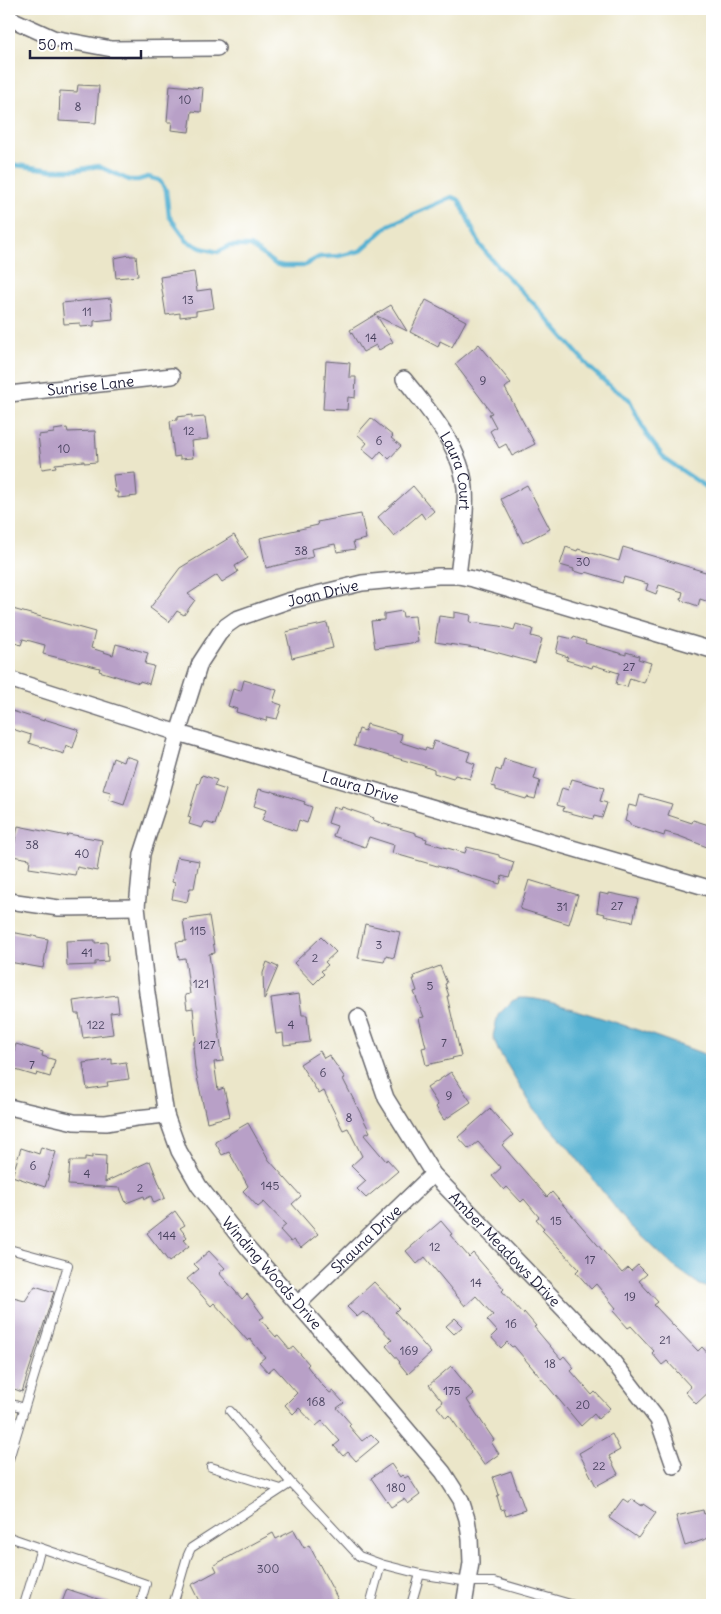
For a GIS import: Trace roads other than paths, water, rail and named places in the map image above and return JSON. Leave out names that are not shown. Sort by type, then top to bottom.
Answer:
[{"type":"street","points":[[9,18],[53,38],[112,49],[218,48]]},
{"type":"street","name":"Sunrise Lane","points":[[9,394],[172,376]]},
{"type":"street","name":"Laura Court","points":[[404,379],[432,415],[452,447],[460,466],[465,487],[465,503],[458,576]]},
{"type":"street","name":"Joan Drive","points":[[137,907],[142,854],[200,663],[219,634],[236,619],[288,602],[362,583],[458,576],[712,650]]},
{"type":"street","name":"Laura Drive","points":[[9,680],[178,733],[712,889]]},
{"type":"street","points":[[9,902],[60,908],[137,907]]},
{"type":"street","name":"Winding Woods Drive","points":[[137,907],[147,993],[166,1115],[179,1151],[199,1186],[248,1248],[443,1472],[461,1500],[467,1519],[471,1563],[464,1605]]},
{"type":"street","name":"Amber Meadows Drive","points":[[358,1017],[386,1098],[433,1174],[608,1355],[658,1420],[674,1466]]},
{"type":"street","points":[[9,1107],[74,1122],[106,1123],[166,1115]]},
{"type":"street","name":"Shauna Drive","points":[[298,1304],[433,1174]]},
{"type":"lane","points":[[9,1249],[68,1265],[9,1458]]},
{"type":"lane","points":[[9,1403],[24,1408]]},
{"type":"lane","points":[[230,1411],[291,1483],[358,1556],[420,1574],[468,1582],[494,1582],[574,1605]]},
{"type":"lane","points":[[211,1467],[282,1489]]},
{"type":"lane","points":[[173,1605],[191,1548],[291,1483]]},
{"type":"lane","points":[[9,1537],[146,1584],[140,1605]]},
{"type":"lane","points":[[24,1605],[41,1548]]},
{"type":"lane","points":[[370,1605],[381,1564]]},
{"type":"lane","points":[[411,1605],[420,1574]]},
{"type":"water","points":[[519,998],[543,1000],[631,1028],[712,1057],[712,1289],[700,1285],[672,1265],[624,1219],[568,1147],[534,1109],[498,1050],[493,1036],[498,1015],[512,1001]]},
{"type":"waterway","points":[[9,164],[51,170],[76,170],[98,166],[129,180],[148,177],[159,180],[166,190],[169,216],[187,241],[201,248],[218,252],[229,246],[251,246],[275,264],[283,266],[303,266],[319,257],[339,256],[360,251],[389,225],[452,197],[459,200],[480,245],[590,368],[611,387],[629,399],[646,434],[665,459],[712,491]]}]
